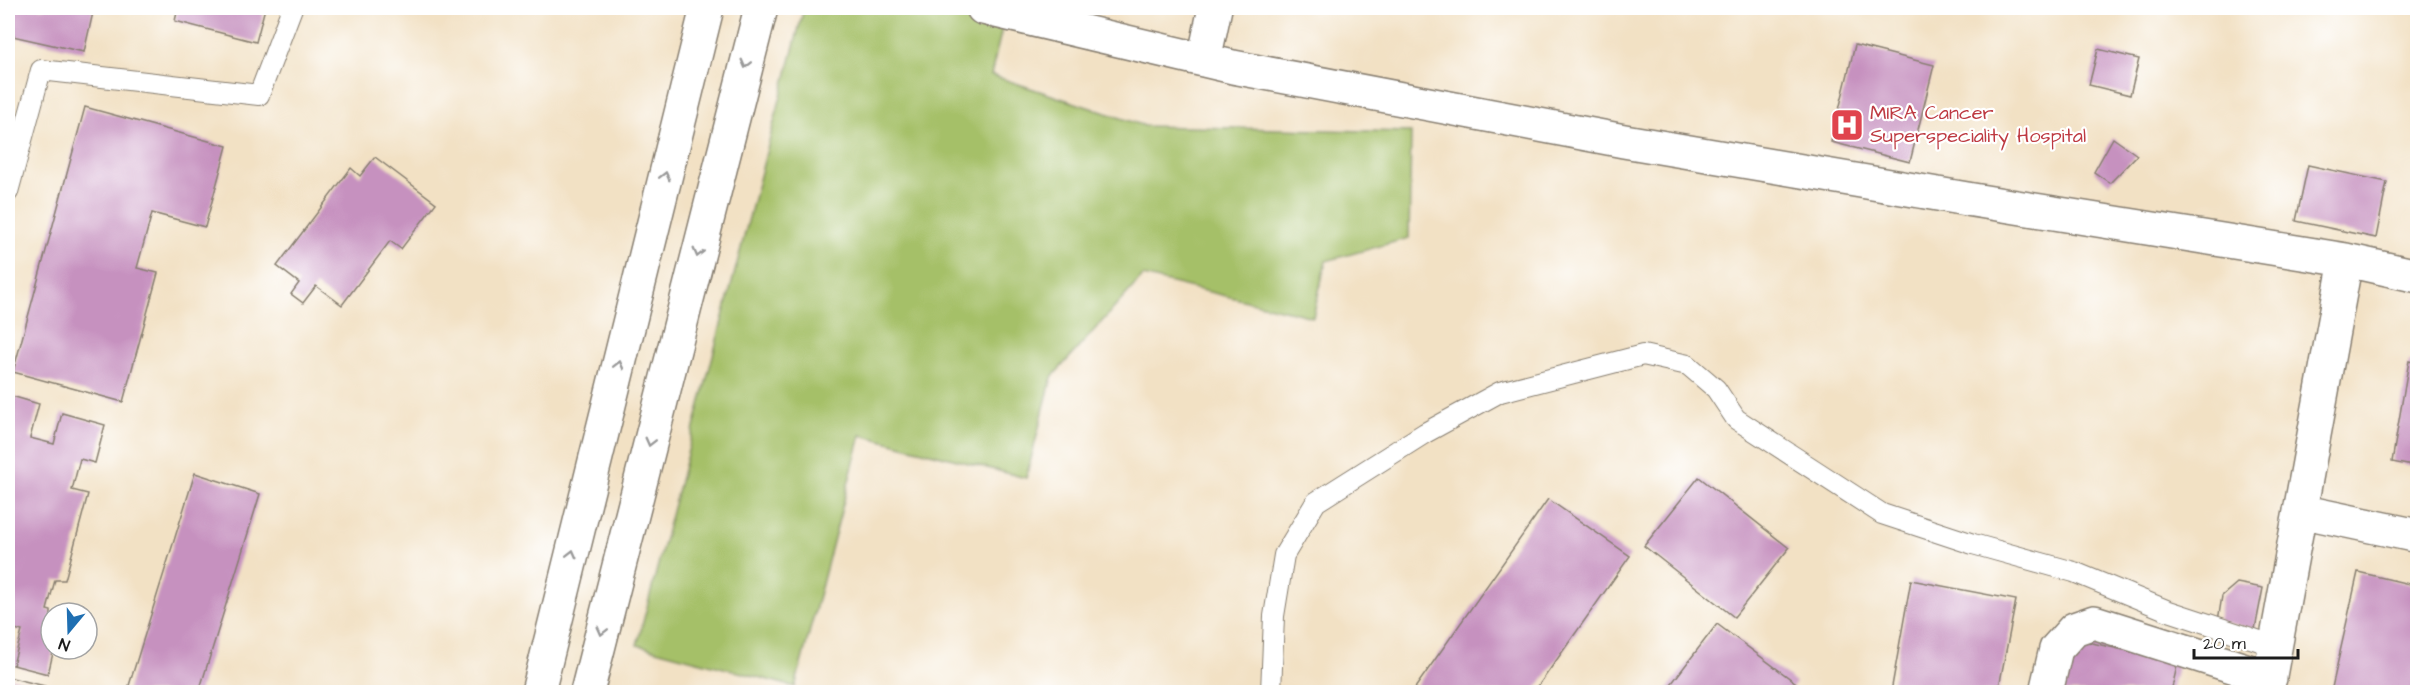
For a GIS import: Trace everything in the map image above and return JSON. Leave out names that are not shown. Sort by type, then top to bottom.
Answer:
[{"type":"street","points":[[538,693],[706,8]]},
{"type":"street","points":[[587,693],[761,8]]},
{"type":"street","points":[[983,8],[1204,60],[1624,141],[2346,260],[2418,276]]},
{"type":"street","points":[[1204,60],[1215,8]]},
{"type":"street","points":[[2046,693],[2056,650],[2074,629],[2094,622],[2268,685],[2346,260]]},
{"type":"street","points":[[2300,512],[2418,536]]},
{"type":"lane","points":[[8,192],[41,70],[259,95],[292,8]]},
{"type":"lane","points":[[1271,693],[1274,616],[1284,555],[1316,502],[1425,433],[1500,392],[1643,355],[1688,364],[1716,389],[1736,419],[1882,514],[1973,544],[2074,572],[2166,610],[2276,646]]},
{"type":"green space","points":[[804,8],[1007,8],[991,75],[1145,126],[1411,132],[1409,238],[1326,261],[1313,317],[1143,276],[1052,377],[1026,478],[861,435],[795,687],[637,645]]},
{"type":"building","points":[[13,8],[94,8],[84,52],[8,35]]},
{"type":"building","points":[[178,8],[265,8],[256,42],[175,21]]},
{"type":"building","points":[[1855,45],[1934,65],[1910,162],[1831,142]]},
{"type":"building","points":[[2098,49],[2139,59],[2130,95],[2089,85]]},
{"type":"building","points":[[85,107],[227,146],[205,227],[152,213],[137,268],[158,273],[123,402],[13,372]]},
{"type":"building","points":[[2113,138],[2137,155],[2110,183],[2094,172]]},
{"type":"building","points":[[375,157],[436,203],[401,249],[390,241],[342,305],[316,286],[303,303],[291,294],[299,283],[277,266],[351,168],[360,176]]},
{"type":"building","points":[[2308,165],[2387,182],[2376,238],[2296,221]]},
{"type":"building","points":[[2409,361],[2418,363],[2418,467],[2392,462]]},
{"type":"building","points":[[8,395],[39,404],[30,438],[54,444],[62,413],[105,425],[95,463],[80,459],[72,490],[88,494],[65,580],[55,580],[49,601],[39,601],[39,661],[51,661],[48,674],[13,665],[22,631],[8,627]]},
{"type":"building","points":[[195,473],[260,494],[199,692],[127,692]]},
{"type":"building","points":[[1699,477],[1789,548],[1734,617],[1644,546]]},
{"type":"building","points":[[1548,499],[1630,556],[1534,692],[1422,692],[1415,688]]},
{"type":"building","points":[[2358,572],[2418,586],[2418,692],[2331,692]]},
{"type":"building","points":[[1911,580],[2016,600],[1998,692],[1891,692]]},
{"type":"building","points":[[2237,583],[2263,588],[2255,629],[2218,621],[2222,596]]},
{"type":"building","points":[[1717,624],[1796,683],[1789,692],[1665,692]]},
{"type":"building","points":[[2074,639],[2178,662],[2171,692],[2062,692]]},
{"type":"building","points":[[8,677],[45,686],[44,692],[8,692]]},
{"type":"place","name":"MIRA Cancer Superspeciality Hospital","points":[[1847,125]]}]
